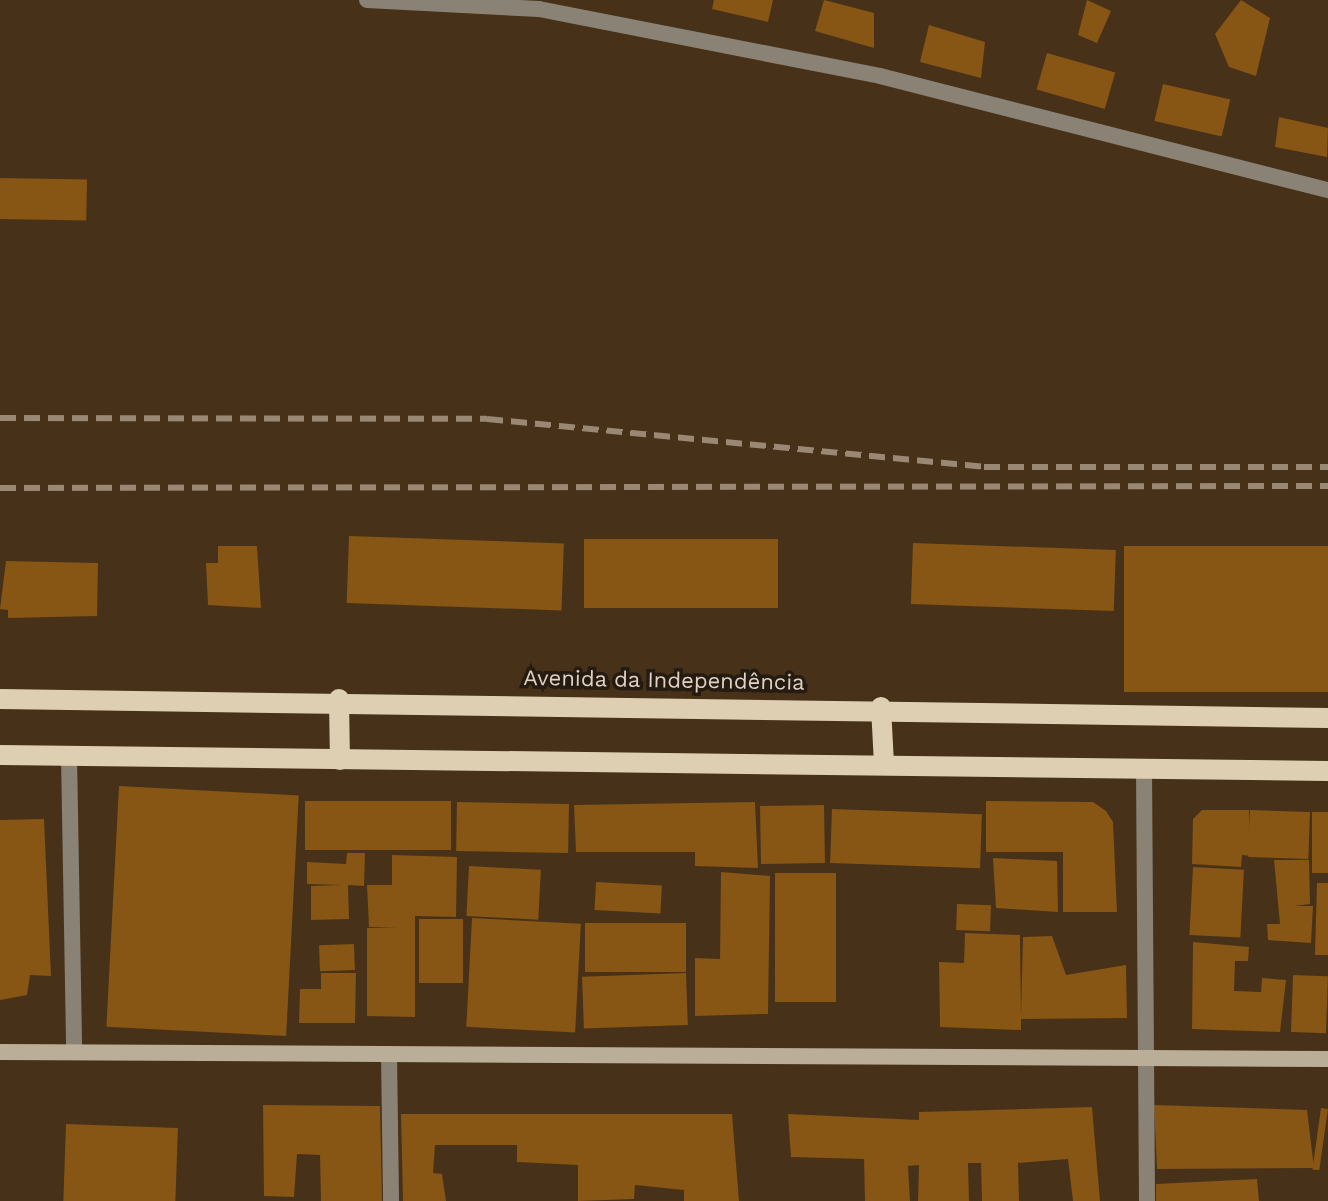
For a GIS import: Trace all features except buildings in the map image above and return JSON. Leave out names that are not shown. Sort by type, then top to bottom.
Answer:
[{"type":"main road","name":"Avenida da Independência","points":[[0,699],[339,699],[881,707],[1328,718]]},
{"type":"main road","points":[[339,699],[340,760]]},
{"type":"main road","points":[[881,707],[884,765]]},
{"type":"main road","points":[[0,755],[1328,771]]},
{"type":"main road","points":[[0,1052],[1328,1059]]},
{"type":"street","points":[[367,0],[539,9],[880,76],[1328,190]]},
{"type":"street","points":[[69,755],[74,1052]]},
{"type":"street","points":[[1144,769],[1147,1201]]},
{"type":"street","points":[[389,1054],[391,1201]]},
{"type":"railway","points":[[0,418],[487,419],[984,467],[1328,467]]},
{"type":"railway","points":[[0,488],[1328,486]]}]
